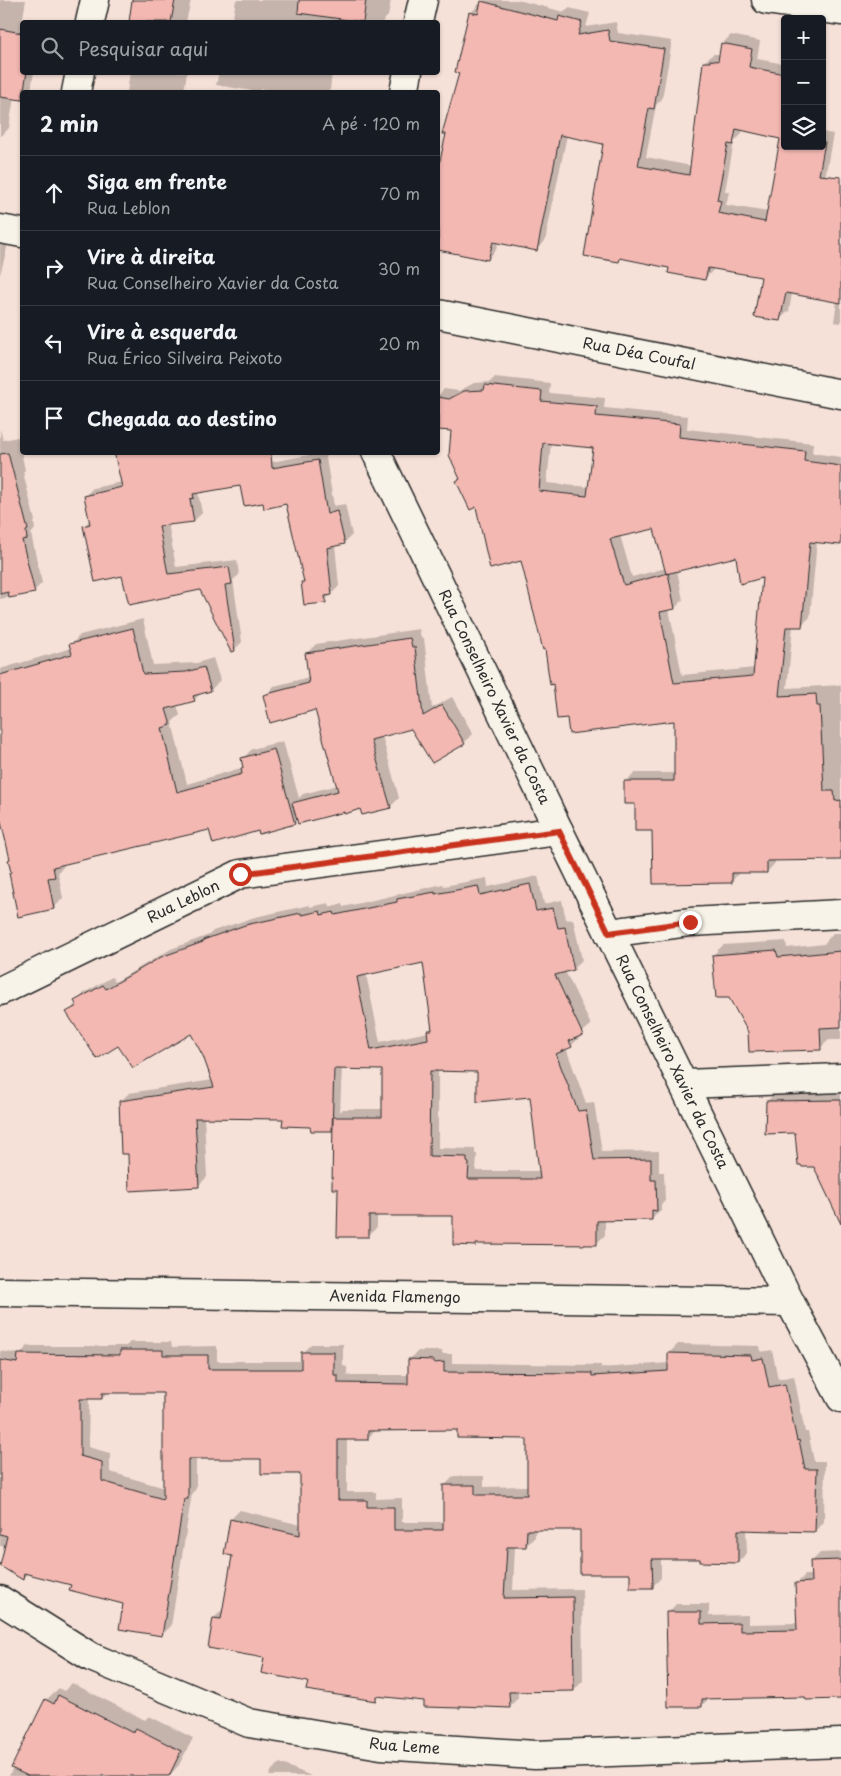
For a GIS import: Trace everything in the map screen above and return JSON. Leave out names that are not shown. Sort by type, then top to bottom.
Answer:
[{"type":"street","points":[[90,20],[95,0]]},
{"type":"street","points":[[418,20],[423,0]]},
{"type":"street","points":[[766,0],[841,11]]},
{"type":"street","points":[[76,90],[79,75]]},
{"type":"street","points":[[404,90],[407,75]]},
{"type":"street","points":[[0,229],[20,233]]},
{"type":"street","name":"Rua Déa Coufal","points":[[440,314],[841,394]]},
{"type":"street","name":"Rua Conselheiro Xavier da Costa","points":[[377,455],[790,1302],[841,1398]]},
{"type":"street","name":"Rua Leblon","points":[[0,992],[240,874],[559,831]]},
{"type":"street","points":[[609,933],[690,922],[841,914]]},
{"type":"street","points":[[684,1084],[841,1078]]},
{"type":"street","name":"Avenida Flamengo","points":[[0,1292],[790,1302]]},
{"type":"street","name":"Rua Leme","points":[[0,1600],[91,1657],[249,1723],[381,1745],[535,1755],[841,1743]]},
{"type":"building","points":[[132,0],[175,0],[171,20],[129,20]]},
{"type":"building","points":[[299,0],[366,0],[363,20],[349,20],[298,13]]},
{"type":"building","points":[[481,1],[558,21],[559,16],[582,22],[578,35],[608,30],[610,41],[664,49],[654,109],[649,108],[638,166],[689,175],[703,62],[710,62],[710,60],[718,61],[721,43],[752,49],[749,67],[781,73],[781,150],[824,150],[819,175],[841,177],[841,303],[786,293],[780,321],[754,317],[761,277],[708,268],[705,280],[668,273],[669,268],[620,258],[619,262],[584,256],[603,144],[560,135],[537,251],[493,242],[488,260],[440,250],[440,160],[446,134],[442,134],[459,73],[455,72],[469,12],[478,14]],"holes":[[[736,129],[780,139],[765,222],[718,213],[721,201],[717,200],[728,144],[733,145]]]},
{"type":"building","points":[[0,29],[20,33],[20,75],[26,75],[24,90],[20,90],[20,100],[0,97]]},
{"type":"building","points":[[485,385],[542,391],[541,401],[597,406],[596,416],[680,424],[679,437],[805,451],[804,461],[841,466],[841,545],[810,542],[802,627],[786,627],[779,696],[816,694],[817,706],[820,706],[824,791],[834,791],[835,801],[841,800],[841,860],[767,861],[767,873],[732,873],[732,883],[653,884],[652,831],[635,831],[635,804],[624,804],[624,781],[674,781],[674,721],[569,734],[567,718],[557,719],[553,684],[550,685],[545,649],[543,650],[521,561],[490,569],[476,507],[470,510],[456,481],[460,479],[449,455],[451,431],[440,430],[440,397],[449,399],[464,391],[484,390]],"holes":[[[543,443],[593,448],[587,496],[539,491]],[[654,529],[666,574],[624,585],[610,539]],[[736,557],[740,584],[762,578],[753,676],[674,683],[660,612],[675,609],[668,573]]]},
{"type":"building","points":[[8,453],[28,530],[26,531],[27,539],[22,540],[35,593],[9,598],[8,592],[0,594],[0,454]]},
{"type":"building","points":[[115,455],[271,455],[272,468],[318,460],[327,514],[337,511],[345,544],[327,548],[332,595],[325,596],[326,603],[304,605],[301,582],[304,582],[286,504],[264,509],[263,503],[244,506],[240,486],[193,494],[194,498],[190,499],[194,522],[159,526],[168,574],[229,567],[232,584],[225,585],[235,651],[231,652],[200,590],[129,605],[122,576],[95,582],[83,526],[90,524],[84,496],[122,487]]},
{"type":"building","points":[[133,628],[143,674],[186,672],[204,667],[211,691],[193,696],[195,701],[166,709],[171,725],[162,728],[177,792],[242,774],[241,758],[274,749],[295,824],[259,834],[258,831],[213,844],[209,830],[53,867],[55,877],[48,878],[54,909],[18,917],[9,873],[11,872],[8,860],[10,859],[0,818],[0,675],[72,654],[69,644]]},
{"type":"building","points":[[410,638],[412,647],[415,647],[423,716],[442,705],[465,744],[432,763],[411,729],[371,740],[391,808],[362,815],[360,809],[298,824],[292,803],[338,791],[315,710],[270,723],[263,695],[309,683],[305,653]]},
{"type":"building","points":[[530,884],[536,911],[553,908],[558,928],[565,927],[574,970],[555,975],[583,1035],[569,1041],[572,1047],[556,1054],[578,1111],[586,1110],[594,1160],[651,1159],[651,1180],[656,1180],[657,1211],[652,1210],[652,1220],[597,1221],[597,1245],[453,1245],[453,1216],[369,1216],[369,1237],[337,1237],[338,1189],[332,1189],[333,1117],[382,1117],[382,1070],[334,1069],[332,1131],[311,1131],[310,1127],[282,1126],[283,1119],[195,1118],[199,1187],[129,1191],[128,1154],[121,1154],[119,1101],[214,1087],[203,1056],[191,1034],[133,1068],[118,1046],[97,1059],[66,1012],[77,1006],[74,1001],[103,985],[106,989],[161,957],[245,925],[301,913],[302,915],[320,911],[321,915],[334,912],[335,915],[397,902],[397,899],[478,886],[480,895]],"holes":[[[423,963],[432,1030],[427,1030],[428,1039],[371,1050],[357,977]],[[430,1071],[477,1072],[477,1102],[530,1097],[540,1179],[468,1179],[469,1163],[467,1162],[467,1157],[429,1156]]]},
{"type":"building","points":[[776,950],[778,957],[841,951],[841,1027],[820,1028],[821,1050],[749,1052],[748,1032],[729,998],[716,998],[712,955]]},
{"type":"building","points":[[841,1100],[841,1224],[814,1167],[798,1165],[795,1133],[765,1134],[766,1101]]},
{"type":"building","points":[[120,1350],[163,1350],[163,1355],[208,1355],[208,1369],[301,1369],[301,1352],[334,1352],[334,1375],[338,1375],[338,1383],[408,1384],[408,1359],[433,1360],[434,1363],[444,1362],[444,1372],[592,1373],[592,1376],[668,1371],[668,1353],[751,1355],[752,1360],[763,1358],[769,1387],[785,1384],[805,1469],[817,1469],[815,1532],[738,1530],[738,1563],[700,1562],[700,1559],[652,1559],[653,1588],[630,1588],[630,1574],[580,1574],[580,1530],[527,1530],[526,1547],[507,1547],[504,1598],[573,1597],[574,1691],[509,1692],[510,1708],[460,1706],[460,1708],[424,1707],[424,1701],[376,1696],[376,1701],[306,1690],[308,1682],[261,1673],[264,1658],[208,1648],[213,1618],[221,1619],[232,1556],[224,1554],[230,1519],[300,1535],[300,1474],[261,1474],[261,1459],[188,1459],[188,1499],[184,1499],[162,1636],[119,1629],[123,1604],[69,1590],[71,1585],[24,1573],[23,1580],[0,1566],[7,1536],[0,1534],[0,1360],[17,1363],[18,1354],[120,1355]],"holes":[[[102,1393],[163,1393],[163,1499],[102,1481],[102,1462],[80,1456],[80,1399],[102,1399]],[[457,1430],[457,1438],[527,1439],[527,1495],[475,1495],[475,1485],[443,1485],[443,1530],[394,1530],[394,1507],[367,1507],[367,1500],[338,1500],[338,1440],[368,1440],[368,1431]]]},
{"type":"building","points":[[841,1560],[841,1699],[806,1700],[805,1697],[702,1699],[702,1707],[668,1707],[666,1612],[701,1612],[701,1624],[740,1623],[740,1631],[797,1630],[795,1583],[811,1582],[810,1561]]},
{"type":"building","points":[[58,1695],[133,1733],[136,1728],[181,1751],[169,1776],[28,1776],[11,1768],[45,1699],[54,1704]]},
{"type":"route","points":[[240,874],[559,831],[609,933],[690,922]]}]
